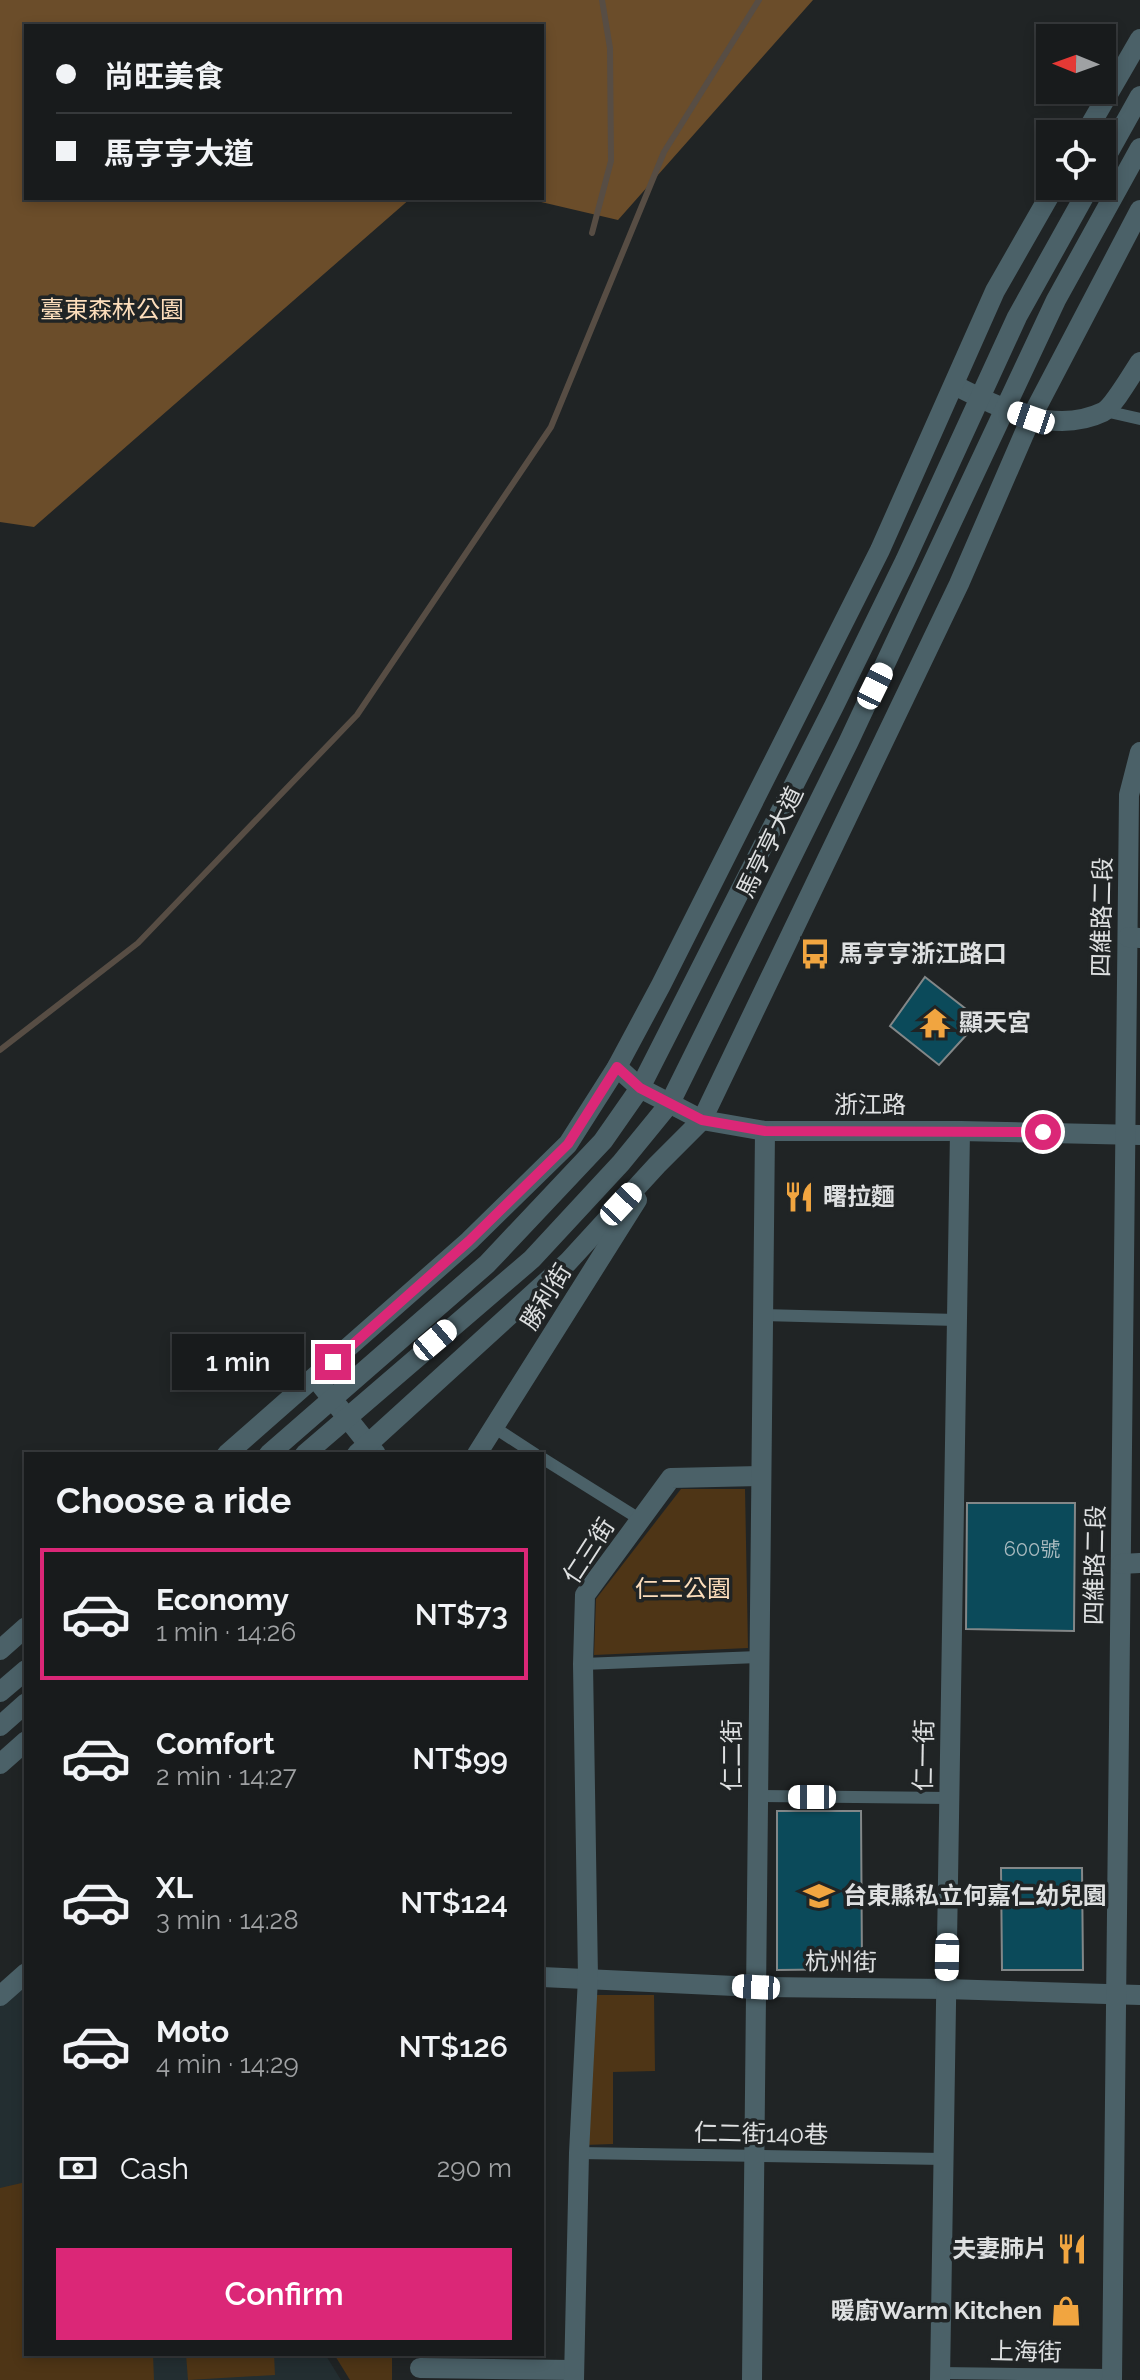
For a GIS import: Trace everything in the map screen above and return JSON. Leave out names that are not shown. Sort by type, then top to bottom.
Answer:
[{"type":"street","points":[[1093,120],[1140,39]]},
{"type":"street","points":[[1116,139],[1140,96]]},
{"type":"street","name":"馬亨亨大道","points":[[307,1452],[532,1259],[621,1163],[670,1103],[930,572],[1056,300],[1140,148]]},
{"type":"street","name":"馬亨亨大道","points":[[229,1452],[469,1241],[568,1144],[617,1067],[730,849],[880,550],[995,291],[1047,200]]},
{"type":"street","name":"馬亨亨大道","points":[[271,1452],[487,1264],[603,1141],[640,1088],[905,561],[1017,317],[1082,200]]},
{"type":"street","points":[[315,1378],[346,1417],[367,1451],[568,1262],[702,1120],[959,584],[1031,418],[1140,210]]},
{"type":"street","points":[[954,385],[1031,418],[1073,420],[1105,411],[1140,362]]},
{"type":"street","points":[[880,550],[905,561]]},
{"type":"street","points":[[930,572],[959,584]]},
{"type":"street","name":"四維路二段","points":[[1112,2378],[1117,1995],[1131,1564],[1134,938],[1129,795],[1140,752]]},
{"type":"street","points":[[730,849],[756,860]]},
{"type":"street","points":[[785,870],[816,884]]},
{"type":"street","name":"浙江路","points":[[617,1067],[640,1088],[702,1120],[765,1131],[1133,1135]]},
{"type":"street","name":"仁二街","points":[[752,2380],[765,1131]]},
{"type":"street","name":"仁一街","points":[[940,2376],[960,1131]]},
{"type":"street","name":"勝利街","points":[[478,1452],[657,1165]]},
{"type":"street","name":"仁三街","points":[[574,2375],[579,2153],[588,1978],[583,1664],[585,1595],[671,1478],[760,1476]]},
{"type":"street","points":[[0,1650],[24,1629]]},
{"type":"street","points":[[0,1692],[24,1672]]},
{"type":"street","points":[[0,1726],[24,1705]]},
{"type":"street","points":[[0,1764],[24,1743]]},
{"type":"street","points":[[0,1996],[24,1975]]},
{"type":"street","name":"杭州街","points":[[544,1977],[756,1987],[1140,1995]]},
{"type":"street","points":[[420,2367],[574,2375]]},
{"type":"lane","points":[[1105,411],[1140,419]]},
{"type":"lane","points":[[761,1315],[957,1320]]},
{"type":"lane","points":[[495,1428],[532,1452]]},
{"type":"lane","name":"仁三街","points":[[544,1459],[641,1520]]},
{"type":"lane","points":[[583,1664],[758,1657]]},
{"type":"lane","points":[[757,1796],[949,1798]]},
{"type":"lane","name":"仁二街140巷","points":[[579,2153],[944,2159]]},
{"type":"lane","name":"上海街","points":[[940,2376],[1112,2378]]},
{"type":"shaded area","points":[[24,1986],[24,2356],[326,2356],[341,2380],[0,2380],[0,2004]]},
{"type":"green space","name":"臺東森林公園","points":[[0,0],[813,0],[618,220],[533,200],[544,200],[544,24],[24,24],[24,200],[409,200],[34,527],[0,522]]},
{"type":"green space","name":"仁二公園","points":[[681,1489],[745,1489],[748,1648],[594,1655],[596,1599]]},
{"type":"green space","points":[[584,1995],[654,1995],[655,2071],[613,2072],[613,2144],[585,2145]]},
{"type":"green space","points":[[24,2182],[24,2356],[153,2356],[154,2380],[0,2380],[0,2188]]},
{"type":"green space","points":[[186,2356],[274,2356],[275,2375],[188,2380]]},
{"type":"green space","points":[[335,2356],[392,2356],[392,2380],[350,2380]]},
{"type":"building","name":"顯天宮","points":[[925,977],[980,1020],[939,1065],[890,1026]]},
{"type":"building","points":[[967,1503],[1075,1503],[1074,1631],[966,1629]]},
{"type":"building","name":"台東縣私立何嘉仁幼兒園","points":[[777,1811],[861,1811],[862,1969],[777,1970]]},
{"type":"building","points":[[1001,1868],[1082,1868],[1083,1970],[1002,1970]]},
{"type":"waterway","points":[[592,233],[611,161],[610,48],[602,0]]},
{"type":"waterway","points":[[0,1050],[138,943],[357,715],[551,427],[664,152],[759,0]]},
{"type":"place","name":"馬亨亨浙江路口","points":[[815,954]]},
{"type":"place","name":"顯天宮","points":[[935,1023]]},
{"type":"place","name":"曙拉麵","points":[[799,1197]]},
{"type":"place","name":"台東縣私立何嘉仁幼兒園","points":[[819,1896]]},
{"type":"place","name":"夫妻肺片","points":[[1072,2249]]},
{"type":"place","name":"暖廚Warm Kitchen","points":[[1066,2311]]},
{"type":"route","points":[[333,1362],[469,1241],[568,1144],[617,1067],[640,1088],[702,1120],[765,1131],[1043,1132]]}]
